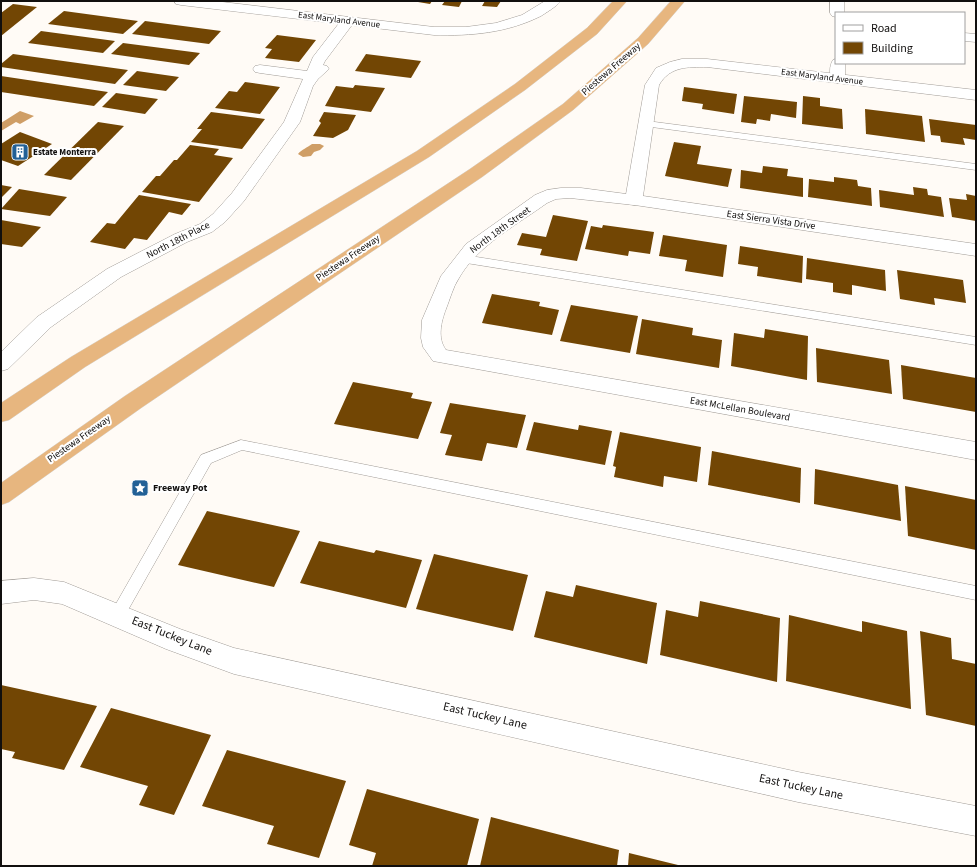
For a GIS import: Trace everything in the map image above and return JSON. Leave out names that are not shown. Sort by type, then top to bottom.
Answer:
[{"type":"highway","points":[[1,414],[78,362],[423,154],[520,87],[592,31],[620,1]]},
{"type":"highway","name":"Piestewa Freeway","points":[[1,495],[126,406],[476,173],[568,106],[643,41],[678,1]]},
{"type":"street","name":"East Maryland Avenue","points":[[181,1],[450,32],[466,32],[497,28],[522,20],[554,1]]},
{"type":"street","points":[[837,1],[837,12]]},
{"type":"street","name":"North 18th Place","points":[[1,364],[44,322],[114,273],[181,238],[206,228],[219,218],[238,197],[292,122],[306,86],[355,22]]},
{"type":"street","points":[[965,37],[976,38]]},
{"type":"street","name":"East Maryland Avenue","points":[[647,124],[656,75],[668,66],[686,63],[707,63],[976,95]]},
{"type":"street","points":[[838,64],[838,79]]},
{"type":"street","points":[[260,69],[321,66]]},
{"type":"street","points":[[634,200],[647,124]]},
{"type":"street","name":"East Sierra Vista Drive","points":[[566,193],[634,200],[976,250]]},
{"type":"street","name":"North 18th Street","points":[[504,368],[440,356],[433,348],[430,338],[432,320],[450,276],[472,248],[541,200],[553,194],[566,193]]},
{"type":"street","name":"East McLellan Boulevard","points":[[504,368],[976,451]]},
{"type":"street","name":"East Tuckey Lane","points":[[2,593],[34,589],[64,593],[118,614],[176,640],[234,660],[798,787],[976,821]]},
{"type":"lane","points":[[647,124],[976,167]]},
{"type":"lane","points":[[464,259],[976,341]]},
{"type":"lane","points":[[118,614],[206,459],[241,444],[976,593]]},
{"type":"shaded area","points":[[20,111],[34,116],[20,124],[16,122],[1,131],[1,123]]},
{"type":"shaded area","points":[[312,144],[320,144],[324,146],[320,150],[314,152],[311,156],[303,157],[298,154],[301,151]]},
{"type":"building","points":[[412,1],[432,1],[430,4]]},
{"type":"building","points":[[445,1],[462,1],[459,7],[442,5]]},
{"type":"building","points":[[485,1],[501,1],[497,7],[482,6]]},
{"type":"building","points":[[13,4],[37,7],[1,36],[1,13]]},
{"type":"building","points":[[64,11],[138,21],[123,34],[48,24]]},
{"type":"building","points":[[145,21],[221,31],[209,44],[132,34]]},
{"type":"building","points":[[41,31],[115,41],[103,53],[28,43]]},
{"type":"building","points":[[277,35],[316,40],[299,62],[265,58],[272,49],[265,48]]},
{"type":"building","points":[[123,43],[200,53],[189,65],[111,54]]},
{"type":"building","points":[[13,54],[128,70],[115,84],[1,67],[1,64]]},
{"type":"building","points":[[366,54],[421,61],[411,78],[355,71]]},
{"type":"building","points":[[137,71],[179,77],[166,91],[123,85]]},
{"type":"building","points":[[1,76],[108,92],[94,106],[1,92]]},
{"type":"building","points":[[245,82],[280,87],[260,114],[215,108],[229,91],[237,92]]},
{"type":"building","points":[[355,85],[385,88],[371,112],[325,106],[336,86],[353,88]]},
{"type":"building","points":[[684,87],[737,94],[734,114],[702,109],[703,104],[682,101]]},
{"type":"building","points":[[116,93],[158,99],[145,114],[102,107]]},
{"type":"building","points":[[744,96],[797,102],[796,118],[771,114],[770,121],[757,119],[756,124],[741,122]]},
{"type":"building","points":[[803,96],[820,98],[820,106],[842,109],[843,129],[802,124]]},
{"type":"building","points":[[865,109],[922,116],[925,142],[866,134]]},
{"type":"building","points":[[211,112],[265,119],[242,149],[191,142],[202,129],[197,129]]},
{"type":"building","points":[[324,112],[356,115],[348,130],[333,138],[313,136],[321,123],[319,121]]},
{"type":"building","points":[[929,119],[976,125],[976,140],[963,138],[965,145],[941,142],[940,136],[931,135]]},
{"type":"building","points":[[98,122],[124,126],[71,180],[44,175]]},
{"type":"building","name":"Estate Monterra","points":[[20,132],[52,144],[18,166],[1,160],[1,144]]},
{"type":"building","points":[[674,142],[701,146],[697,164],[732,169],[728,187],[665,176]]},
{"type":"building","points":[[190,145],[219,149],[214,155],[233,158],[199,202],[142,192],[156,176],[160,176]]},
{"type":"building","points":[[763,166],[788,169],[787,176],[803,178],[803,197],[740,188],[741,170],[762,173]]},
{"type":"building","points":[[834,177],[857,180],[858,186],[871,188],[872,206],[808,197],[809,179],[834,182]]},
{"type":"building","points":[[1,185],[12,187],[1,198]]},
{"type":"building","points":[[913,187],[927,189],[928,195],[941,197],[944,217],[880,207],[879,190],[914,195]]},
{"type":"building","points":[[19,189],[67,197],[50,216],[1,209]]},
{"type":"building","points":[[966,194],[976,196],[976,221],[952,217],[949,198],[967,200]]},
{"type":"building","points":[[139,195],[191,204],[182,215],[169,212],[147,240],[134,238],[125,249],[90,242],[107,223],[115,224]]},
{"type":"building","points":[[553,215],[588,221],[577,261],[540,255],[542,249],[517,245],[522,233],[546,237]]},
{"type":"building","points":[[1,220],[41,227],[22,247],[1,244]]},
{"type":"building","points":[[603,225],[654,232],[650,254],[629,251],[628,256],[585,249],[591,226],[602,228]]},
{"type":"building","points":[[663,235],[727,245],[723,277],[685,271],[687,260],[659,256]]},
{"type":"building","points":[[740,246],[803,256],[802,283],[757,276],[758,267],[738,264]]},
{"type":"building","points":[[807,258],[885,270],[886,291],[852,285],[852,295],[833,292],[833,283],[806,279]]},
{"type":"building","points":[[897,270],[963,280],[966,303],[934,298],[935,305],[900,299]]},
{"type":"building","points":[[492,294],[540,302],[539,306],[559,310],[552,335],[482,323]]},
{"type":"building","points":[[571,305],[638,316],[630,353],[560,341]]},
{"type":"building","points":[[642,319],[693,328],[692,335],[722,340],[719,368],[636,354]]},
{"type":"building","points":[[765,329],[808,336],[807,380],[731,366],[734,333],[764,338]]},
{"type":"building","points":[[816,348],[889,360],[892,394],[817,382]]},
{"type":"building","points":[[901,365],[976,378],[976,412],[903,399]]},
{"type":"building","points":[[353,382],[413,393],[411,398],[432,402],[418,439],[334,424]]},
{"type":"building","points":[[450,403],[526,415],[517,448],[487,443],[482,461],[445,455],[452,435],[440,433]]},
{"type":"building","points":[[534,422],[578,430],[579,425],[612,431],[605,465],[526,450]]},
{"type":"building","points":[[620,432],[701,447],[697,482],[664,476],[663,487],[614,477],[616,467],[613,466]]},
{"type":"building","points":[[712,451],[801,468],[800,503],[708,485]]},
{"type":"building","points":[[815,469],[898,485],[901,521],[814,504]]},
{"type":"building","points":[[905,486],[976,500],[976,550],[908,536]]},
{"type":"building","points":[[207,511],[300,531],[274,587],[178,565]]},
{"type":"building","points":[[319,541],[374,553],[376,550],[422,560],[406,608],[300,583]]},
{"type":"building","points":[[434,554],[528,575],[513,631],[416,609]]},
{"type":"building","points":[[576,585],[657,603],[647,664],[534,637],[546,591],[573,597]]},
{"type":"building","points":[[700,601],[780,618],[777,682],[660,655],[666,610],[698,617]]},
{"type":"building","points":[[789,615],[862,632],[862,621],[907,631],[911,709],[786,681]]},
{"type":"building","points":[[920,631],[951,638],[952,659],[976,664],[976,726],[926,715]]},
{"type":"building","points":[[1,685],[97,706],[64,770],[12,758],[15,752],[1,749]]},
{"type":"building","points":[[111,708],[211,735],[174,815],[139,805],[148,786],[80,767]]},
{"type":"building","points":[[227,750],[346,781],[319,858],[267,844],[274,826],[202,806]]},
{"type":"building","points":[[367,789],[479,819],[467,866],[372,866],[376,853],[349,845]]},
{"type":"building","points":[[491,817],[619,850],[617,866],[480,866]]},
{"type":"building","points":[[629,853],[678,865],[678,866],[628,866]]},
{"type":"place","name":"Estate Monterra","points":[[20,152]]},
{"type":"place","name":"Freeway Pot","points":[[140,488]]}]
